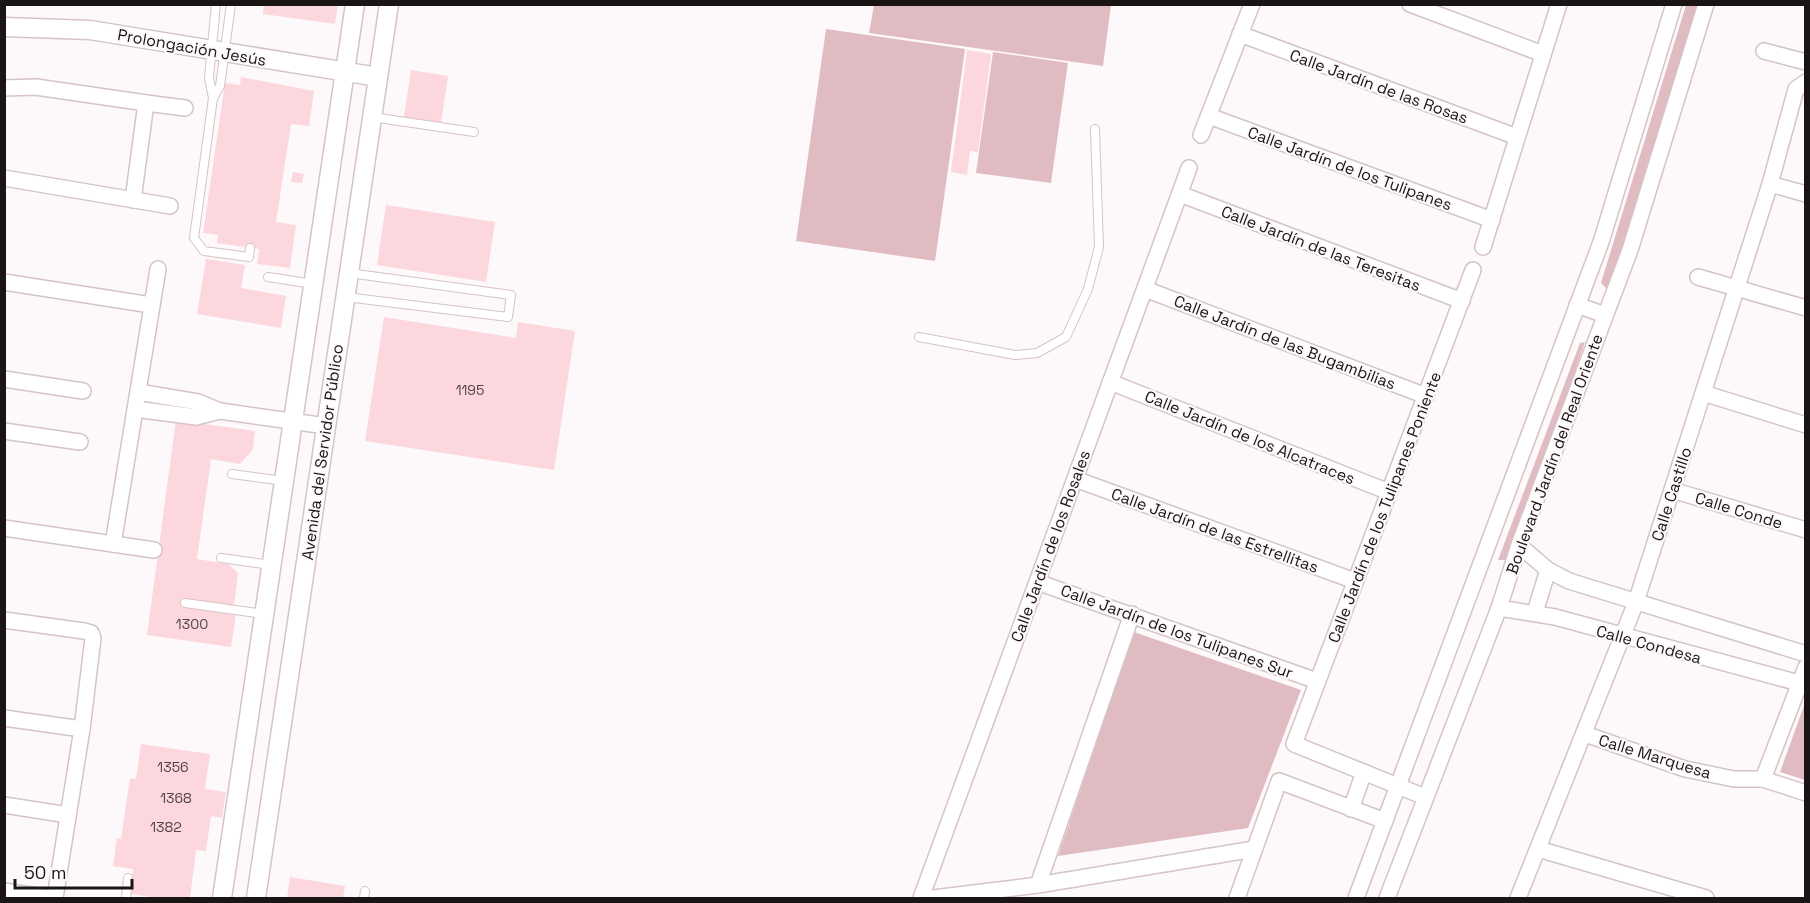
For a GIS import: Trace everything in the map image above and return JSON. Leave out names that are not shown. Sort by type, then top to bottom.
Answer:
[{"type":"street","name":"Avenida del Servidor Público","points":[[222,898],[355,4]]},
{"type":"street","name":"Avenida del Servidor Público","points":[[256,898],[389,4]]},
{"type":"street","points":[[1201,135],[1252,4]]},
{"type":"street","points":[[1410,4],[1543,54]]},
{"type":"street","points":[[1483,247],[1559,4]]},
{"type":"street","name":"Boulevard Jardín del Real Oriente","points":[[1356,898],[1601,242],[1674,4]]},
{"type":"street","name":"Boulevard Jardín del Real Oriente","points":[[1387,898],[1498,609],[1519,544],[1630,250],[1706,4]]},
{"type":"street","name":"Prolongación Jesús","points":[[4,27],[90,30],[378,77]]},
{"type":"street","name":"Calle Jardín de las Rosas","points":[[1240,34],[1517,137]]},
{"type":"street","points":[[1764,51],[1805,60]]},
{"type":"street","name":"Calle Castillo","points":[[1518,898],[1624,638],[1770,184],[1796,89],[1804,82]]},
{"type":"street","points":[[4,88],[36,87],[185,108]]},
{"type":"street","points":[[133,200],[146,103]]},
{"type":"street","name":"Calle Jardín de los Tulipanes","points":[[1209,116],[1492,220]]},
{"type":"street","name":"Calle Jardín de los Rosales","points":[[921,898],[1189,168]]},
{"type":"street","points":[[4,178],[170,206]]},
{"type":"street","points":[[1770,184],[1806,194]]},
{"type":"street","name":"Calle Jardín de las Teresitas","points":[[1180,194],[1462,302]]},
{"type":"street","points":[[113,544],[158,269]]},
{"type":"street","name":"Calle Jardín de los Tulipanes Poniente","points":[[1364,772],[1294,744],[1473,270]]},
{"type":"street","points":[[1698,277],[1806,308]]},
{"type":"street","points":[[4,282],[151,305]]},
{"type":"street","name":"Calle Jardín de las Bugambilias","points":[[1145,289],[1426,396]]},
{"type":"street","points":[[1577,305],[1605,315]]},
{"type":"street","points":[[4,379],[83,391]]},
{"type":"street","name":"Calle Jardín de los Alcatraces","points":[[1110,382],[1389,492]]},
{"type":"street","points":[[138,392],[198,402],[220,411],[326,426]]},
{"type":"street","points":[[1703,393],[1806,425]]},
{"type":"street","points":[[135,410],[196,417],[220,411]]},
{"type":"street","points":[[4,431],[80,442]]},
{"type":"street","name":"Calle Jardín de las Estrellitas","points":[[1075,479],[1355,581]]},
{"type":"street","name":"Calle Conde","points":[[1672,490],[1806,530]]},
{"type":"street","points":[[4,528],[154,550]]},
{"type":"street","name":"Calle Condesa","points":[[1519,544],[1548,570],[1569,581],[1806,654]]},
{"type":"street","points":[[1535,612],[1548,570]]},
{"type":"street","name":"Calle Jardín de los Tulipanes Sur","points":[[1037,582],[1317,681]]},
{"type":"street","name":"Calle Condesa","points":[[1498,609],[1535,612],[1624,638],[1799,683]]},
{"type":"street","points":[[1038,885],[1132,614]]},
{"type":"street","points":[[4,620],[91,633],[93,638],[82,729],[55,898]]},
{"type":"street","points":[[1763,779],[1806,667]]},
{"type":"street","points":[[4,718],[82,729]]},
{"type":"street","name":"Calle Marquesa","points":[[1584,734],[1685,769],[1734,779],[1763,779],[1806,793]]},
{"type":"street","points":[[1351,808],[1364,772],[1425,797]]},
{"type":"street","points":[[1237,898],[1279,781],[1385,821]]},
{"type":"street","points":[[4,805],[69,815]]},
{"type":"street","points":[[933,898],[1038,885],[1254,849]]},
{"type":"street","points":[[1538,849],[1706,898]]},
{"type":"street","points":[[4,891],[50,898]]},
{"type":"lane","points":[[216,4],[220,86],[213,98],[194,238],[204,251],[249,258],[250,248]]},
{"type":"lane","points":[[213,98],[208,86],[231,4]]},
{"type":"lane","points":[[372,117],[474,132]]},
{"type":"lane","points":[[919,337],[1015,355],[1038,353],[1066,337],[1088,289],[1099,247],[1095,129]]},
{"type":"lane","points":[[346,297],[508,316],[511,295],[349,273]]},
{"type":"lane","points":[[268,277],[313,284]]},
{"type":"lane","points":[[232,474],[284,481]]},
{"type":"lane","points":[[221,558],[271,564]]},
{"type":"lane","points":[[185,603],[264,614]]},
{"type":"lane","points":[[126,898],[128,878]]},
{"type":"shaded area","points":[[874,5],[1111,5],[1103,66],[869,33]]},
{"type":"shaded area","points":[[1686,5],[1700,5],[1614,284],[1607,289],[1601,283]]},
{"type":"shaded area","points":[[826,29],[965,49],[935,261],[796,241]]},
{"type":"shaded area","points":[[993,52],[1068,63],[1051,183],[976,173]]},
{"type":"shaded area","points":[[1585,342],[1511,560],[1498,560],[1580,343]]},
{"type":"shaded area","points":[[1134,632],[1301,690],[1248,828],[1058,856]]},
{"type":"shaded area","points":[[1805,703],[1805,780],[1780,772]]},
{"type":"building","points":[[264,4],[338,4],[335,24],[263,14]]},
{"type":"building","points":[[967,50],[991,54],[978,152],[970,151],[967,175],[951,172]]},
{"type":"building","points":[[411,70],[448,76],[441,123],[404,117]]},
{"type":"building","points":[[241,77],[314,91],[309,126],[291,124],[276,222],[296,225],[290,268],[257,264],[259,249],[217,243],[218,235],[203,233],[225,83],[240,85]]},
{"type":"building","points":[[293,172],[304,174],[302,183],[291,182]]},
{"type":"building","points":[[386,205],[495,222],[486,282],[377,265]]},
{"type":"building","points":[[206,259],[245,265],[241,288],[286,296],[281,328],[197,314]]},
{"type":"building","points":[[384,317],[516,338],[518,322],[575,331],[554,470],[365,441]]},
{"type":"building","points":[[176,420],[255,431],[253,449],[240,464],[211,459],[197,559],[228,564],[238,573],[234,606],[182,599],[181,605],[236,613],[231,647],[147,635]]},
{"type":"building","points":[[141,744],[210,754],[205,789],[226,792],[222,818],[211,816],[206,851],[196,850],[190,898],[160,898],[129,894],[133,869],[113,866],[117,838],[121,839],[130,778],[136,779]]},
{"type":"building","points":[[290,877],[345,886],[343,898],[287,898]]}]
